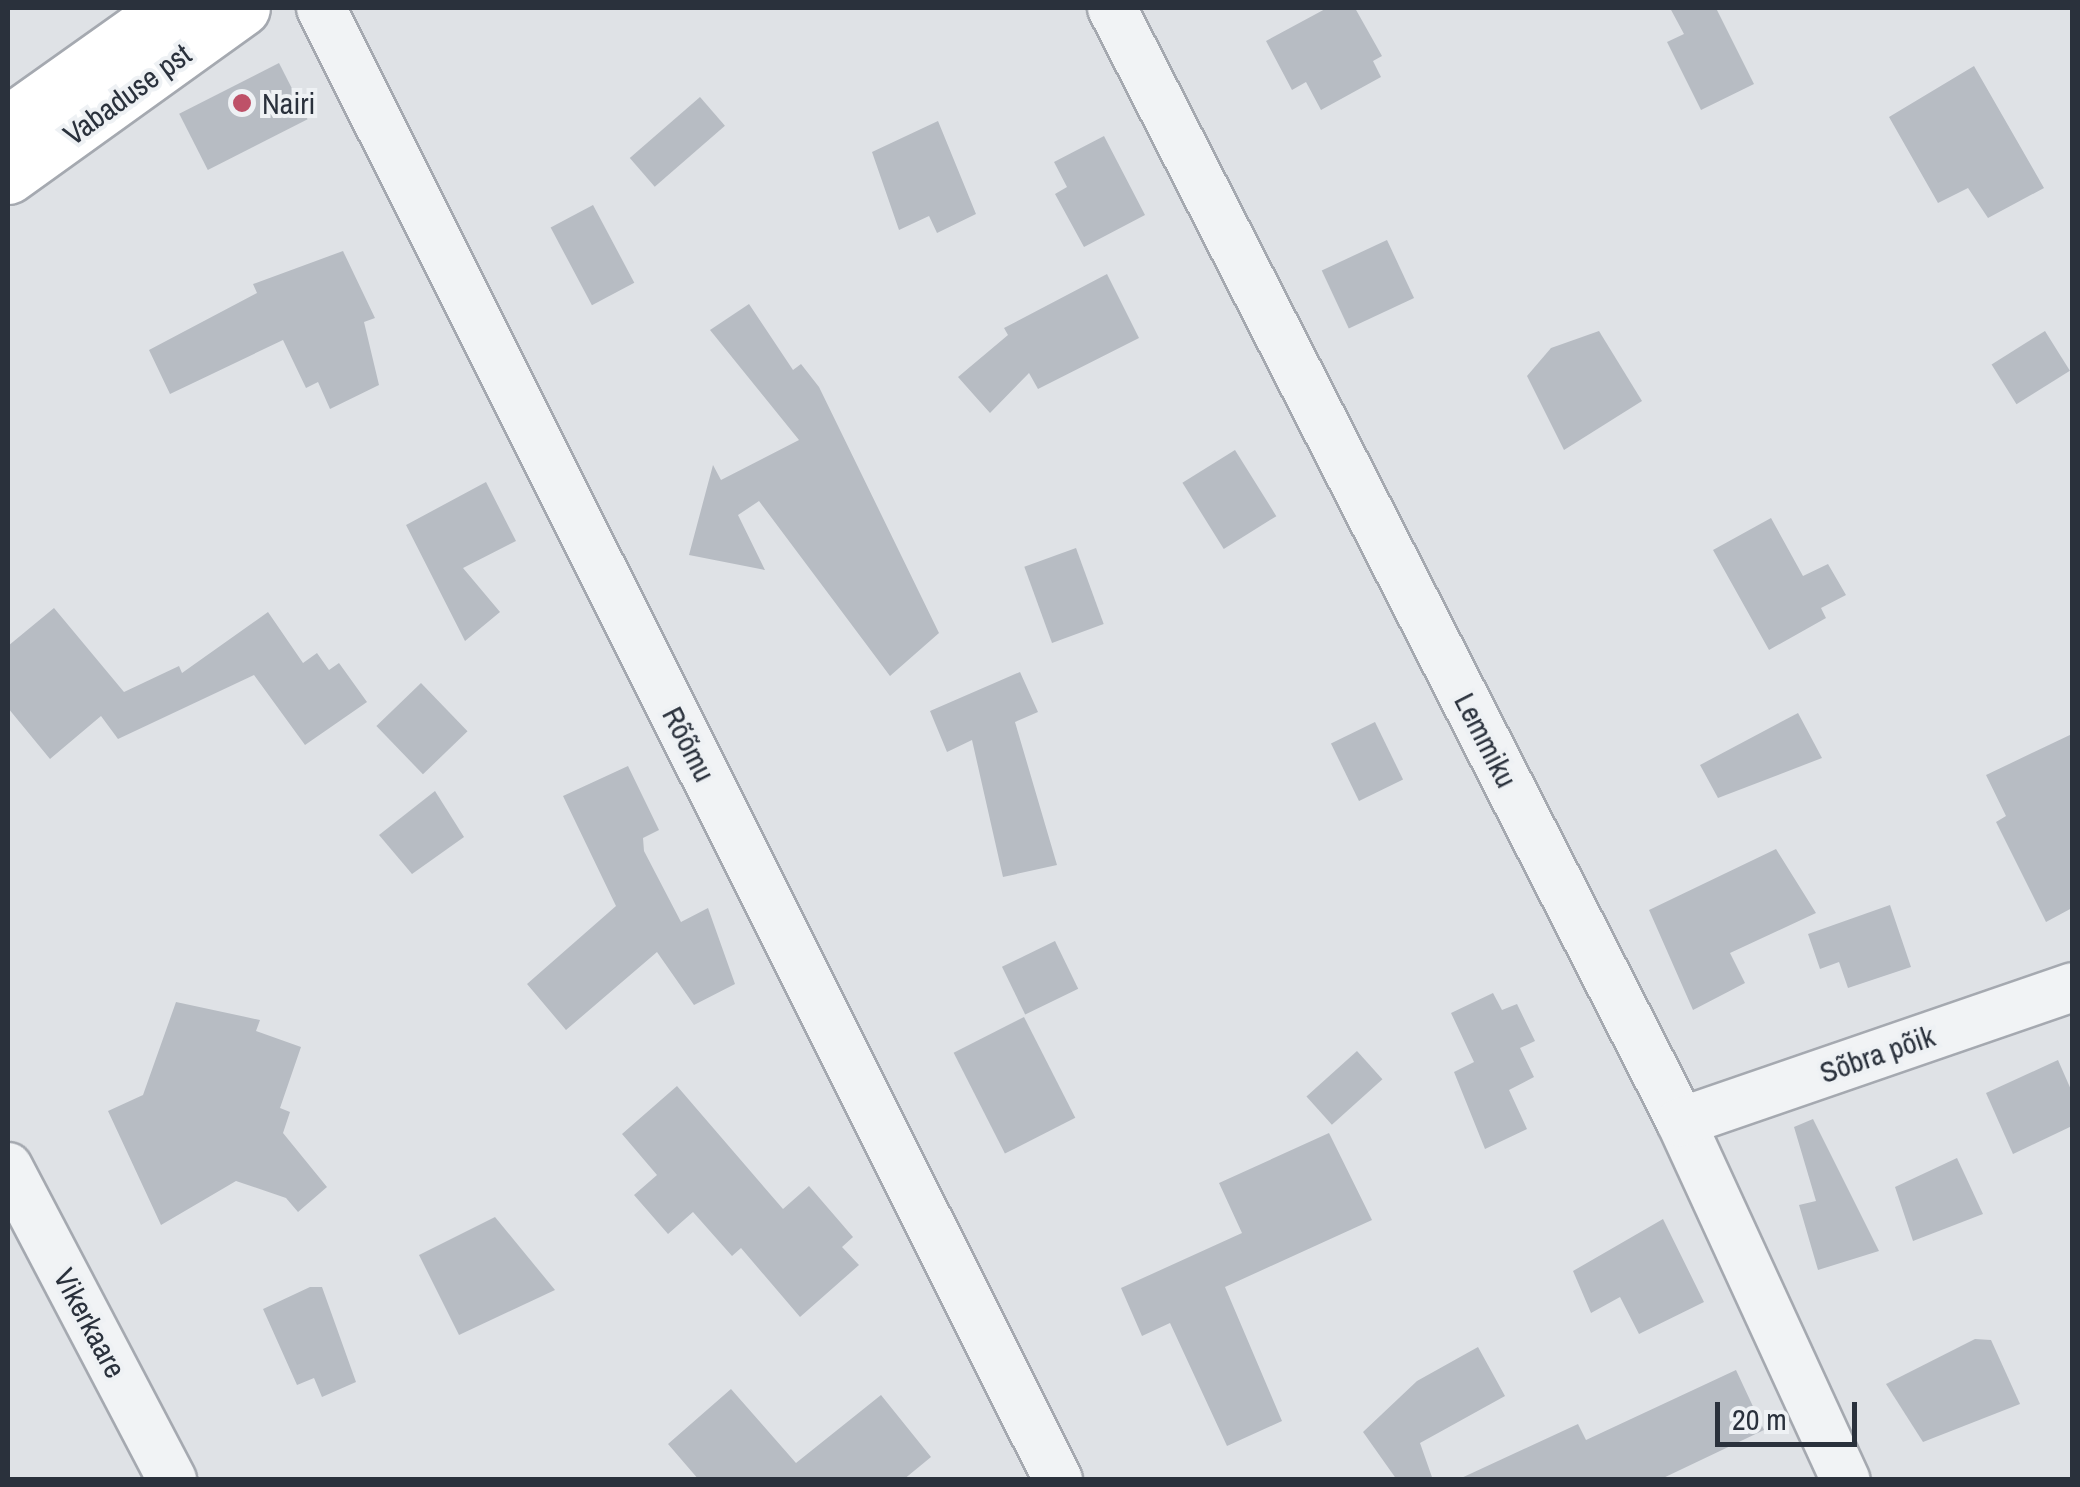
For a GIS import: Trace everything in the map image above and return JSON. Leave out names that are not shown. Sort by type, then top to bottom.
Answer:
[{"type":"highway","name":"Vabaduse pst","points":[[8,124],[171,8]]},
{"type":"highway","name":"Vabaduse pst","points":[[8,176],[242,8]]},
{"type":"street","name":"Rõõmu","points":[[321,8],[1058,1480]]},
{"type":"street","name":"Lemmiku","points":[[1112,8],[1681,1122],[1846,1480]]},
{"type":"street","name":"Sõbra põik","points":[[1681,1122],[2072,987]]},
{"type":"street","name":"Vikerkaare","points":[[8,1167],[172,1480]]},
{"type":"building","points":[[1327,8],[1355,8],[1382,56],[1373,61],[1381,77],[1321,110],[1306,82],[1292,90],[1266,41]]},
{"type":"building","points":[[1670,8],[1716,8],[1754,84],[1701,110],[1667,42],[1684,34]]},
{"type":"building","points":[[279,63],[308,119],[208,170],[179,114]]},
{"type":"building","points":[[1974,66],[2044,188],[1988,218],[1968,188],[1938,203],[1889,117]]},
{"type":"building","points":[[700,97],[725,126],[655,187],[630,158]]},
{"type":"building","points":[[938,121],[976,214],[937,233],[929,216],[899,230],[872,152]]},
{"type":"building","points":[[1104,136],[1145,215],[1084,247],[1055,194],[1067,187],[1054,162]]},
{"type":"building","points":[[593,205],[634,283],[592,305],[551,228]]},
{"type":"building","points":[[1387,240],[1414,298],[1349,328],[1322,270]]},
{"type":"building","points":[[343,251],[375,318],[364,322],[379,385],[330,409],[318,382],[306,388],[283,340],[170,394],[149,350],[257,293],[253,284]]},
{"type":"building","points":[[1107,274],[1139,338],[1038,389],[1029,373],[990,413],[958,377],[1008,335],[1004,328]]},
{"type":"building","points":[[749,304],[793,370],[801,364],[819,387],[939,633],[890,676],[759,501],[738,515],[765,570],[689,555],[713,465],[721,480],[799,440],[710,330]]},
{"type":"building","points":[[1599,331],[1642,401],[1564,450],[1527,376],[1551,348]]},
{"type":"building","points":[[2045,331],[2070,371],[2016,404],[1992,364]]},
{"type":"building","points":[[1235,450],[1276,516],[1224,549],[1182,483]]},
{"type":"building","points":[[486,482],[516,541],[463,568],[500,612],[465,641],[406,525]]},
{"type":"building","points":[[1771,518],[1803,576],[1828,564],[1846,595],[1821,608],[1826,618],[1769,650],[1713,550]]},
{"type":"building","points":[[1076,548],[1104,624],[1052,643],[1024,567]]},
{"type":"building","points":[[54,608],[124,692],[179,666],[182,673],[268,612],[303,663],[317,653],[329,670],[339,663],[367,702],[305,745],[254,675],[118,739],[101,716],[50,759],[8,708],[8,646]]},
{"type":"building","points":[[1020,672],[1038,712],[1015,722],[1057,865],[1003,877],[972,740],[947,752],[930,711]]},
{"type":"building","points":[[421,683],[468,731],[423,774],[376,726]]},
{"type":"building","points":[[1798,713],[1822,758],[1718,798],[1700,765]]},
{"type":"building","points":[[1375,722],[1403,780],[1359,801],[1331,743]]},
{"type":"building","points":[[2072,734],[2072,908],[2046,922],[1996,822],[2006,816],[1986,775]]},
{"type":"building","points":[[628,766],[659,830],[643,838],[644,851],[681,922],[708,908],[735,984],[694,1005],[657,952],[566,1030],[527,984],[616,906],[563,796]]},
{"type":"building","points":[[435,791],[464,837],[412,874],[379,835]]},
{"type":"building","points":[[1776,849],[1816,913],[1730,953],[1745,983],[1693,1010],[1649,910]]},
{"type":"building","points":[[1890,905],[1911,967],[1848,988],[1839,962],[1820,969],[1808,934]]},
{"type":"building","points":[[1055,941],[1078,989],[1025,1014],[1002,967]]},
{"type":"building","points":[[1493,993],[1502,1010],[1517,1004],[1535,1041],[1520,1048],[1534,1077],[1509,1090],[1527,1129],[1485,1149],[1454,1072],[1474,1062],[1451,1013]]},
{"type":"building","points":[[176,1002],[260,1020],[256,1031],[301,1047],[280,1108],[290,1112],[283,1133],[327,1187],[298,1212],[286,1198],[236,1181],[161,1225],[108,1111],[143,1095]]},
{"type":"building","points":[[1024,1017],[1075,1118],[1005,1154],[954,1053]]},
{"type":"building","points":[[1357,1051],[1382,1079],[1332,1125],[1306,1097]]},
{"type":"building","points":[[2058,1060],[2072,1092],[2072,1126],[2013,1154],[1986,1093]]},
{"type":"building","points":[[677,1086],[783,1209],[809,1186],[853,1237],[842,1247],[859,1265],[800,1317],[741,1248],[732,1256],[693,1212],[668,1234],[634,1195],[657,1175],[622,1134]]},
{"type":"building","points":[[1813,1119],[1879,1251],[1818,1270],[1799,1205],[1816,1201],[1794,1127]]},
{"type":"building","points":[[1329,1133],[1372,1220],[1225,1287],[1282,1421],[1227,1446],[1170,1323],[1142,1336],[1121,1288],[1242,1233],[1219,1183]]},
{"type":"building","points":[[1957,1158],[1983,1214],[1913,1241],[1895,1187]]},
{"type":"building","points":[[495,1217],[555,1290],[459,1335],[419,1255]]},
{"type":"building","points":[[1663,1219],[1704,1302],[1639,1334],[1620,1297],[1591,1313],[1573,1271]]},
{"type":"building","points":[[310,1287],[322,1287],[356,1382],[322,1397],[314,1378],[297,1385],[263,1309]]},
{"type":"building","points":[[1975,1339],[1991,1340],[2020,1404],[1923,1442],[1886,1384]]},
{"type":"building","points":[[1478,1347],[1505,1396],[1420,1443],[1433,1480],[1397,1480],[1363,1432],[1417,1381]]},
{"type":"building","points":[[1736,1370],[1764,1430],[1659,1480],[1457,1480],[1578,1424],[1586,1440]]},
{"type":"building","points":[[731,1389],[796,1463],[881,1395],[931,1457],[903,1480],[699,1480],[668,1444]]},
{"type":"place","name":"Nairi","points":[[242,103]]}]
